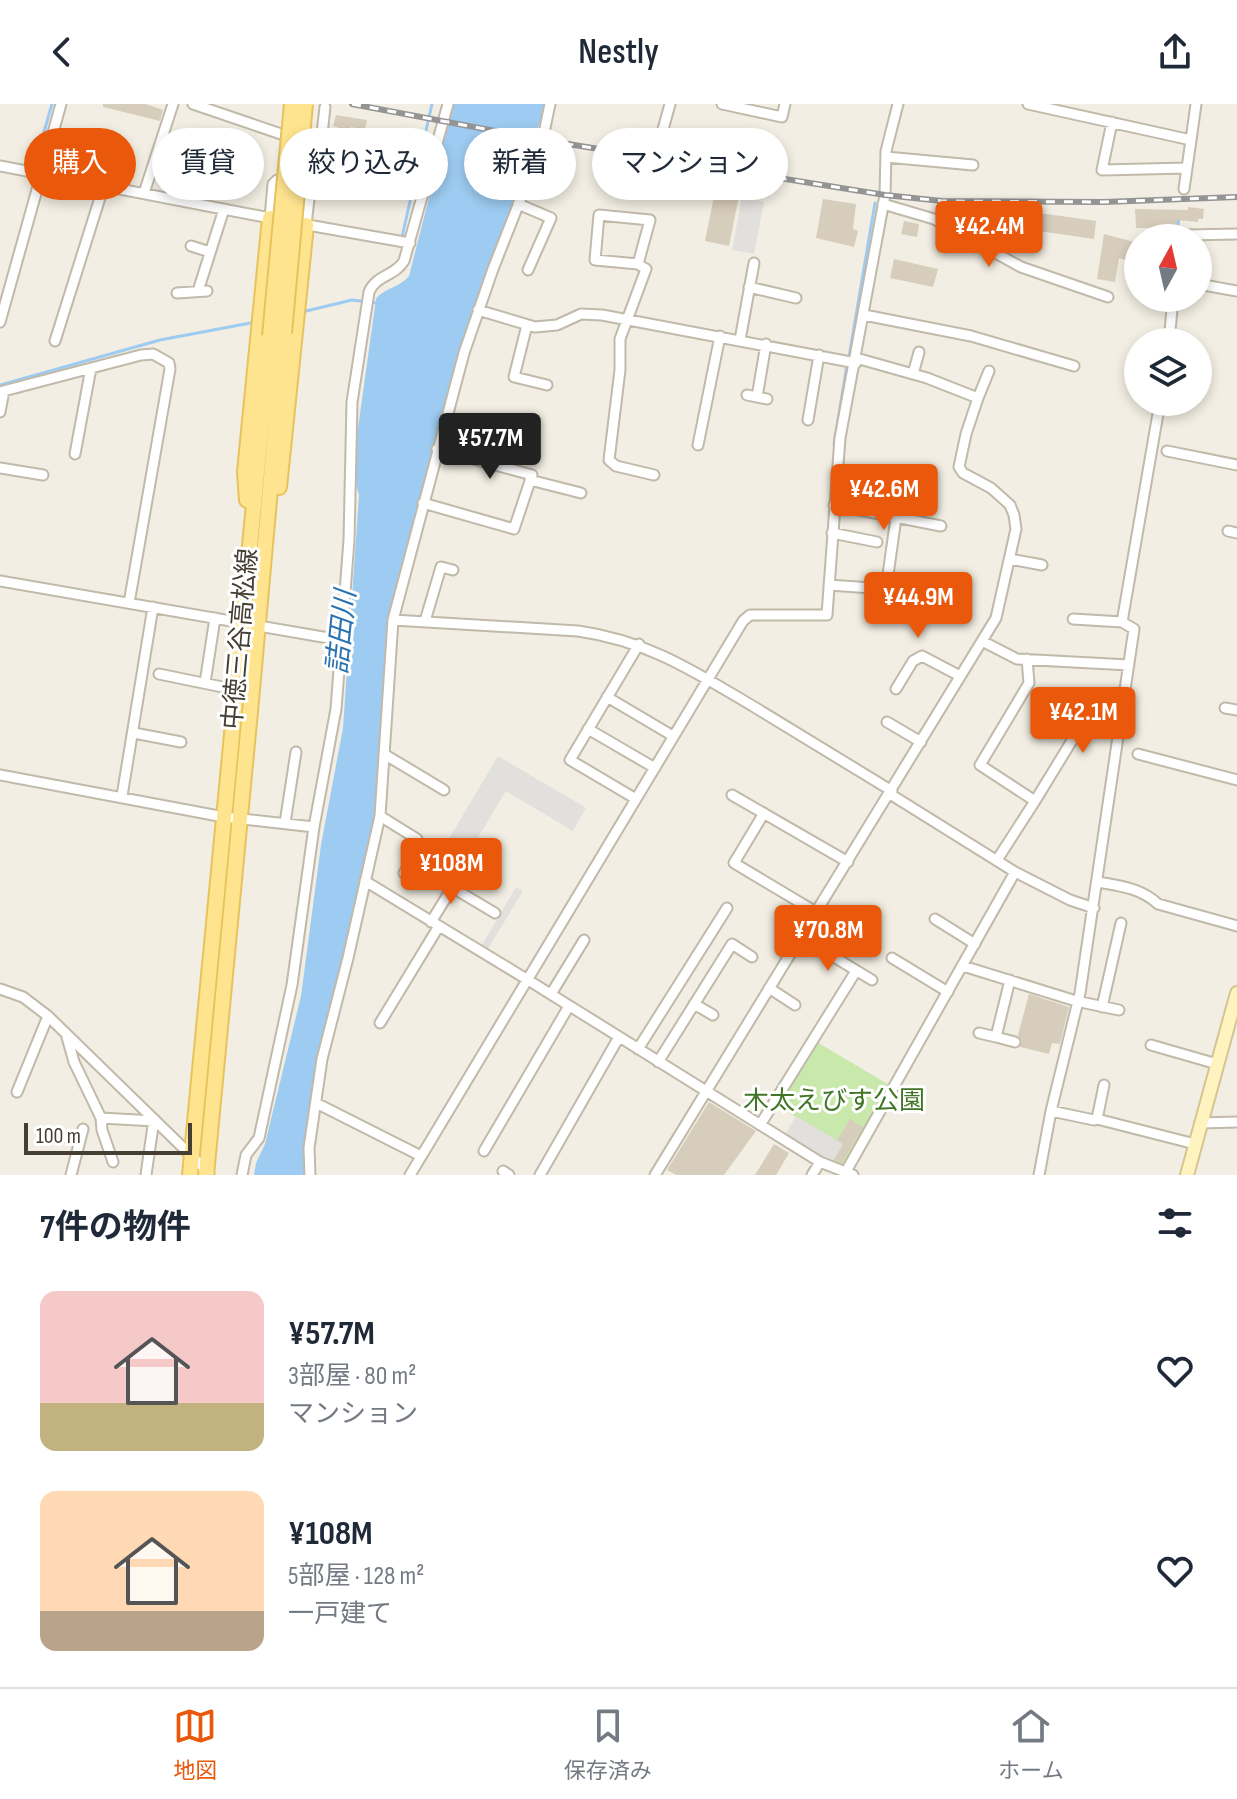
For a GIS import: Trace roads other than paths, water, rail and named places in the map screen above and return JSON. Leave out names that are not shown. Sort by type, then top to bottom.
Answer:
[{"type":"main road","name":"中徳三谷高松線","points":[[208,1174],[237,690],[267,526],[292,104]]},
{"type":"main road","name":"中徳三谷高松線","points":[[190,1175],[251,624],[250,536],[305,104]]},
{"type":"main road","points":[[250,536],[245,472],[270,218]]},
{"type":"main road","points":[[267,526],[278,499],[306,225]]},
{"type":"street","points":[[54,128],[61,104]]},
{"type":"street","points":[[144,193],[173,104]]},
{"type":"street","points":[[193,104],[280,134]]},
{"type":"street","points":[[242,1175],[246,1155],[259,1138],[292,985],[314,827],[332,739],[349,540],[352,402],[369,292],[376,281],[400,267],[410,243],[448,104]]},
{"type":"street","points":[[310,1175],[309,1148],[322,1059],[380,816],[393,620],[437,449],[478,310],[541,147],[550,104]]},
{"type":"street","points":[[663,128],[670,104]]},
{"type":"street","points":[[722,104],[782,117],[785,104]]},
{"type":"street","points":[[410,1175],[743,621],[750,615],[827,615],[840,438],[883,204],[886,157],[898,104]]},
{"type":"street","points":[[1028,104],[1191,140]]},
{"type":"street","points":[[1184,189],[1196,104]]},
{"type":"street","points":[[323,128],[325,107]]},
{"type":"street","points":[[1112,122],[1102,170],[1187,168]]},
{"type":"street","points":[[886,157],[973,165]]},
{"type":"street","points":[[0,166],[24,171]]},
{"type":"street","points":[[270,218],[273,184],[280,180]]},
{"type":"street","points":[[136,191],[410,243]]},
{"type":"street","points":[[0,322],[35,200]]},
{"type":"street","points":[[55,341],[99,200]]},
{"type":"street","points":[[306,225],[309,200]]},
{"type":"street","points":[[518,204],[551,218],[528,270]]},
{"type":"street","points":[[883,204],[934,219],[1021,267],[1108,297]]},
{"type":"street","points":[[177,293],[202,291],[224,209]]},
{"type":"street","points":[[638,264],[650,220],[599,215],[595,260],[638,264],[646,269],[620,339],[620,370],[609,460],[616,466],[654,475]]},
{"type":"street","points":[[977,243],[989,234],[1035,238]]},
{"type":"street","points":[[1212,234],[1237,234]]},
{"type":"street","points":[[191,246],[210,252]]},
{"type":"street","points":[[740,340],[754,263]]},
{"type":"street","points":[[749,287],[796,298]]},
{"type":"street","points":[[1212,287],[1237,291]]},
{"type":"street","points":[[478,310],[535,327],[557,325],[581,314],[602,315],[856,361],[913,374],[978,398]]},
{"type":"street","points":[[864,315],[971,336],[1074,366]]},
{"type":"street","points":[[527,325],[514,377],[547,385]]},
{"type":"street","points":[[698,445],[720,336]]},
{"type":"street","points":[[757,397],[766,344]]},
{"type":"street","points":[[913,374],[919,352]]},
{"type":"street","points":[[0,412],[2,392],[148,354],[169,363],[129,603]]},
{"type":"street","points":[[808,420],[819,355]]},
{"type":"street","points":[[75,454],[91,368]]},
{"type":"street","points":[[655,1175],[996,618],[1016,529],[1010,505],[991,488],[963,473],[959,467],[966,434],[989,371]]},
{"type":"street","points":[[1122,622],[1158,416]]},
{"type":"street","points":[[423,503],[514,529],[532,475],[437,449]]},
{"type":"street","points":[[1167,451],[1237,465]]},
{"type":"street","points":[[0,468],[43,475]]},
{"type":"street","points":[[530,480],[581,493]]},
{"type":"street","points":[[834,505],[941,526]]},
{"type":"street","points":[[882,617],[896,518]]},
{"type":"street","points":[[832,533],[877,542]]},
{"type":"street","points":[[1010,559],[1042,565]]},
{"type":"street","points":[[425,621],[437,566],[453,570]]},
{"type":"street","points":[[0,581],[340,640]]},
{"type":"street","points":[[829,585],[886,589]]},
{"type":"street","points":[[122,796],[153,607]]},
{"type":"street","points":[[205,683],[215,618]]},
{"type":"street","points":[[1039,1175],[1080,993],[1134,629],[1122,622],[1073,619]]},
{"type":"street","points":[[393,620],[578,631],[639,644],[708,679],[1015,872],[1070,900],[1094,908]]},
{"type":"street","points":[[982,641],[1017,659],[1129,665]]},
{"type":"street","points":[[636,799],[570,760],[639,644]]},
{"type":"street","points":[[896,689],[913,661],[922,656],[960,676]]},
{"type":"street","points":[[1027,659],[1029,683],[980,765],[1035,801]]},
{"type":"street","points":[[159,674],[237,690]]},
{"type":"street","points":[[607,697],[673,736]]},
{"type":"street","points":[[1225,708],[1237,710]]},
{"type":"street","points":[[997,860],[1079,729],[1064,721]]},
{"type":"street","points":[[887,722],[921,742]]},
{"type":"street","points":[[588,729],[655,768]]},
{"type":"street","points":[[134,733],[181,742]]},
{"type":"street","points":[[285,823],[296,752]]},
{"type":"street","points":[[384,754],[444,790]]},
{"type":"street","points":[[1138,754],[1237,780]]},
{"type":"street","points":[[0,775],[231,817],[314,827]]},
{"type":"street","points":[[732,795],[848,862]]},
{"type":"street","points":[[764,813],[734,863],[816,912]]},
{"type":"street","points":[[380,816],[417,839]]},
{"type":"street","points":[[404,873],[411,863],[495,913]]},
{"type":"street","points":[[365,881],[820,1162],[847,1174],[1015,872]]},
{"type":"street","points":[[1098,882],[1132,888],[1158,904],[1237,926]]},
{"type":"street","points":[[380,1023],[452,888]]},
{"type":"street","points":[[638,1049],[727,908]]},
{"type":"street","points":[[935,919],[975,944]]},
{"type":"street","points":[[1102,1007],[1121,923]]},
{"type":"street","points":[[801,937],[872,980]]},
{"type":"street","points":[[551,994],[584,940]]},
{"type":"street","points":[[658,1062],[732,944],[752,957]]},
{"type":"street","points":[[892,958],[948,992]]},
{"type":"street","points":[[963,966],[1076,1001],[1119,1010]]},
{"type":"street","points":[[760,1125],[856,971]]},
{"type":"street","points":[[996,1037],[1010,980]]},
{"type":"street","points":[[769,988],[795,1005]]},
{"type":"street","points":[[0,989],[23,997],[48,1016],[208,1174]]},
{"type":"street","points":[[1187,1175],[1237,993]]},
{"type":"street","points":[[694,1004],[713,1015]]},
{"type":"street","points":[[484,1151],[569,1006]]},
{"type":"street","points":[[17,1092],[48,1016]]},
{"type":"street","points":[[979,1033],[1015,1042]]},
{"type":"street","points":[[66,1034],[74,1062],[101,1118],[113,1162]]},
{"type":"street","points":[[540,1175],[619,1037]]},
{"type":"street","points":[[1151,1045],[1217,1064]]},
{"type":"street","points":[[1097,1119],[1104,1085]]},
{"type":"street","points":[[316,1103],[421,1156]]},
{"type":"street","points":[[1051,1111],[1097,1119],[1195,1144]]},
{"type":"street","points":[[101,1118],[154,1120]]},
{"type":"street","points":[[146,1175],[154,1120]]},
{"type":"street","points":[[1200,1123],[1237,1122]]},
{"type":"street","points":[[65,1174],[83,1129]]},
{"type":"street","points":[[812,1175],[820,1162]]},
{"type":"water","points":[[453,104],[546,104],[538,128],[464,128],[464,200],[513,200],[460,356],[434,445],[389,627],[376,816],[322,1047],[304,1175],[254,1175],[265,1144],[301,996],[321,845],[343,728],[359,495],[352,471],[376,299],[409,276],[428,200],[448,200],[447,128]]},
{"type":"waterway","points":[[45,128],[52,104]]},
{"type":"waterway","points":[[402,237],[432,104]]},
{"type":"waterway","points":[[658,128],[664,108]]},
{"type":"waterway","points":[[849,357],[875,203]]},
{"type":"waterway","points":[[1178,224],[1179,218]]},
{"type":"waterway","points":[[302,312],[352,300],[377,303]]},
{"type":"waterway","points":[[0,385],[160,340],[256,322]]},
{"type":"waterway","points":[[834,444],[847,365]]},
{"type":"railway","points":[[352,104],[543,140],[885,195],[942,201],[1104,202],[1237,197]]},
{"type":"water label","name":"詰田川","points":[[342,632]]},
{"type":"park label","name":"木太えびす公園","points":[[834,1101]]}]
